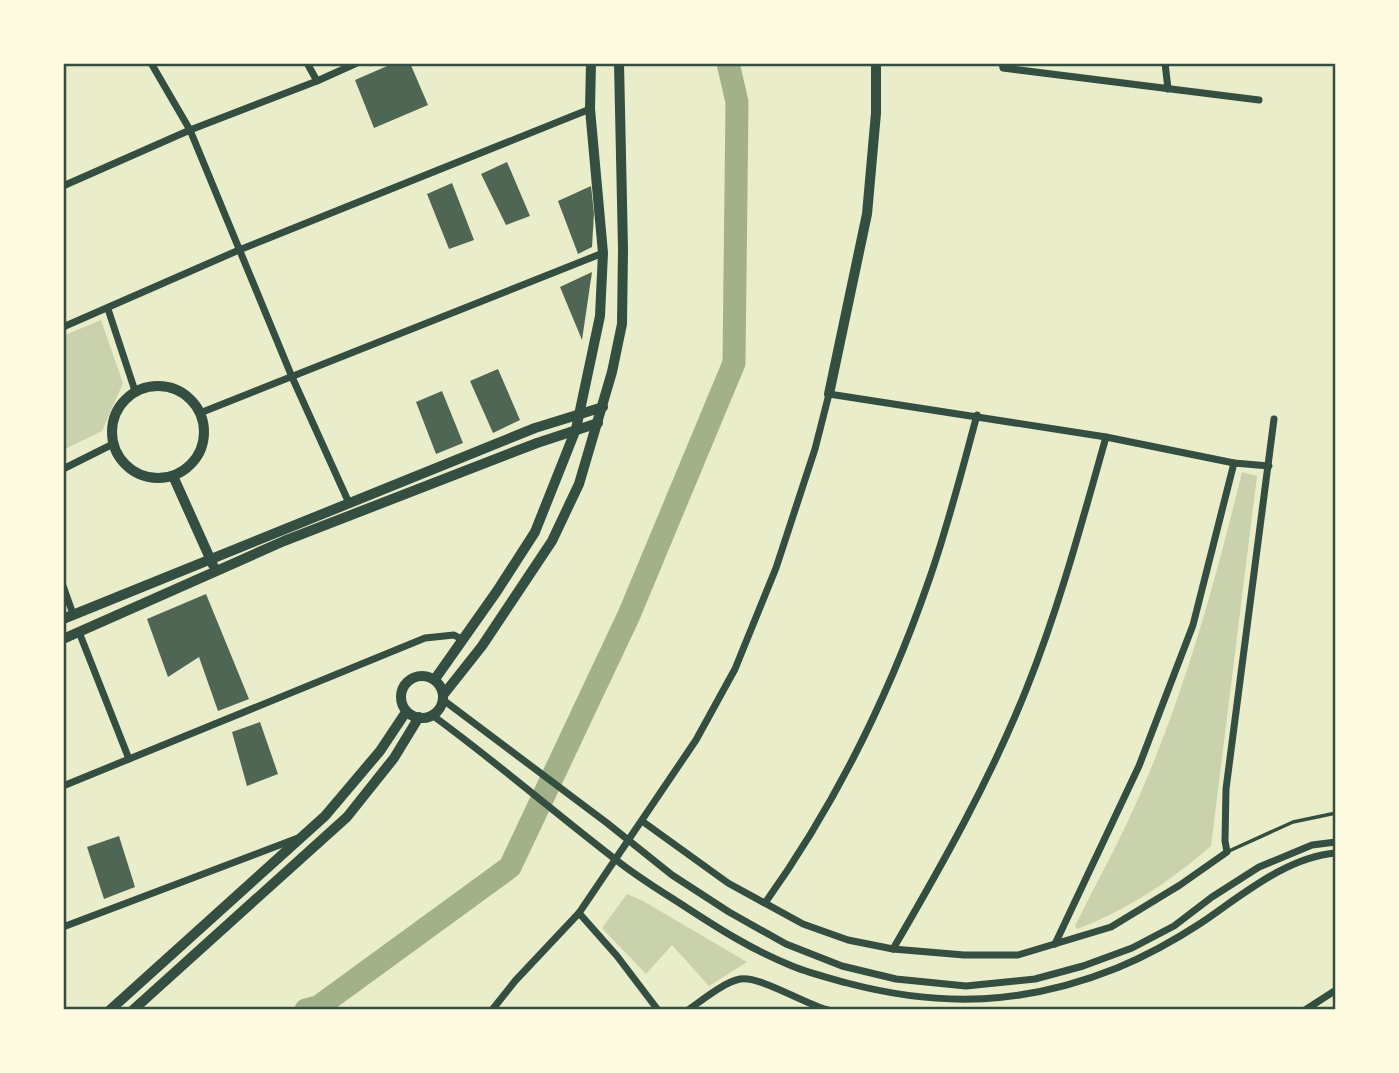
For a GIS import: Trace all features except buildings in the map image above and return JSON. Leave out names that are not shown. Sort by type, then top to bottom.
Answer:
[{"type":"street","points":[[151,63],[190,130],[292,377],[349,503]]},
{"type":"street","points":[[307,63],[317,81]]},
{"type":"street","points":[[63,186],[190,130],[356,63]]},
{"type":"street","points":[[435,679],[535,532],[576,429],[600,316],[603,253],[590,109],[591,63]]},
{"type":"street","points":[[435,679],[418,675],[404,683],[400,700],[408,715],[425,719],[440,710],[443,696],[482,646],[552,541],[579,484],[603,407],[622,324],[619,63]]},
{"type":"street","points":[[492,1010],[515,981],[579,913],[696,740],[735,669],[776,568],[815,449],[867,214],[876,113],[876,63]]},
{"type":"street","points":[[1165,63],[1168,89]]},
{"type":"street","points":[[1002,66],[1259,100]]},
{"type":"street","points":[[63,327],[239,250],[590,109]]},
{"type":"street","points":[[200,413],[603,253]]},
{"type":"street","points":[[108,309],[135,391]]},
{"type":"street","points":[[149,386],[164,386],[179,391],[191,400],[200,413],[204,428],[203,443],[191,463],[173,476],[143,476],[130,469],[119,457],[113,444],[111,429],[115,414],[123,401],[135,391],[149,386]]},
{"type":"street","points":[[829,394],[977,415],[1234,463],[1269,466]]},
{"type":"street","points":[[68,616],[535,428],[603,407]]},
{"type":"street","points":[[765,903],[802,850],[861,742],[885,691],[929,580],[977,415]]},
{"type":"street","points":[[642,821],[728,883],[803,924],[848,940],[893,949],[964,955],[1018,955],[1111,927],[1180,885],[1227,852],[1226,789],[1275,419]]},
{"type":"street","points":[[63,639],[284,541],[597,423]]},
{"type":"street","points":[[893,949],[955,841],[1026,690],[1049,629],[1106,437]]},
{"type":"street","points":[[63,469],[113,444]]},
{"type":"street","points":[[1055,944],[1139,766],[1193,625],[1234,463]]},
{"type":"street","points":[[173,476],[215,572]]},
{"type":"street","points":[[63,586],[68,616],[79,632],[129,759]]},
{"type":"street","points":[[63,786],[425,638],[439,634],[454,635],[463,640]]},
{"type":"street","points":[[435,679],[443,696],[455,707],[681,881],[786,944],[842,966],[896,979],[966,986],[1035,979],[1083,966],[1132,948],[1174,926],[1212,897],[1259,867],[1312,845],[1336,842]]},
{"type":"street","points":[[110,1010],[324,816],[380,751],[406,712]]},
{"type":"street","points":[[432,715],[615,860],[719,929],[793,967],[885,993],[970,1001],[1066,986],[1117,968],[1199,925],[1261,882],[1300,862],[1336,853]]},
{"type":"street","points":[[134,1010],[348,817],[394,758],[419,718]]},
{"type":"street","points":[[63,927],[302,837]]},
{"type":"street","points":[[579,913],[617,956],[658,1010]]},
{"type":"street","points":[[688,1010],[731,982],[741,979],[754,980],[814,1008],[828,1010]]},
{"type":"street","points":[[1305,1010],[1336,990]]},
{"type":"street","points":[[970,1001],[972,1010]]},
{"type":"lane","points":[[1227,852],[1293,822],[1336,813]]},
{"type":"green space","points":[[101,320],[123,383],[102,431],[63,450],[63,336]]},
{"type":"green space","points":[[1242,472],[1257,476],[1211,846],[1148,894],[1077,929],[1075,926],[1122,834],[1164,736],[1194,650]]},
{"type":"green space","points":[[627,894],[747,962],[709,986],[672,945],[646,974],[602,928]]},
{"type":"waterway","points":[[306,1010],[318,1007],[510,867],[629,615],[734,363],[737,102],[728,63]]}]
